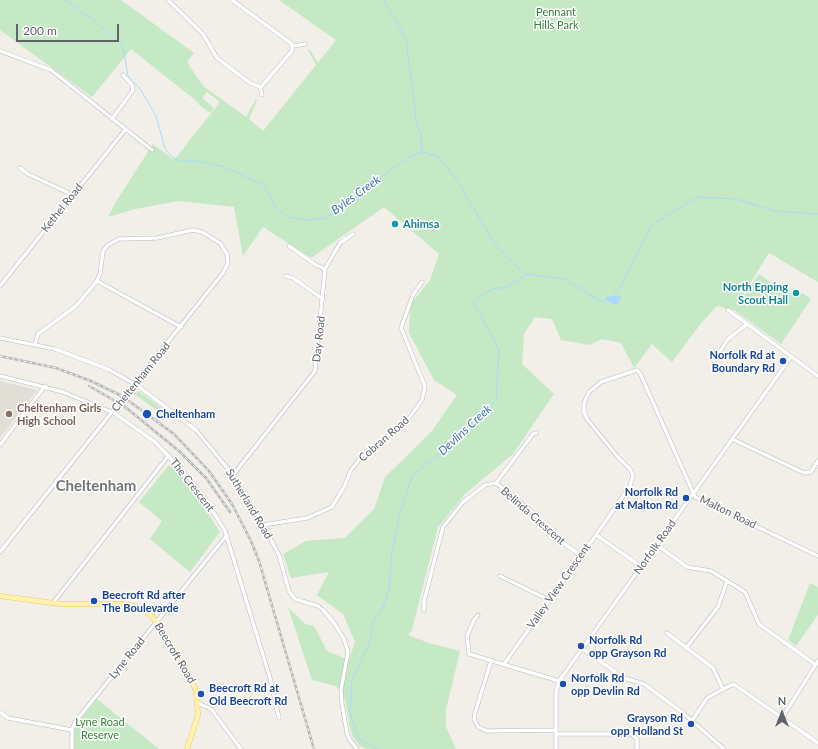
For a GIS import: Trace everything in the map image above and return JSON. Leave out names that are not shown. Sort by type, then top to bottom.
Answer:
[{"type":"main road","name":"Beecroft Road","points":[[0,596],[53,603],[132,605],[146,612],[156,621],[192,679],[198,703],[197,720],[187,749]]},
{"type":"street","points":[[168,0],[203,34],[217,58],[250,83],[260,87]]},
{"type":"street","points":[[232,0],[291,42],[293,46]]},
{"type":"street","points":[[293,46],[305,44]]},
{"type":"street","points":[[260,87],[263,86],[292,50],[293,46]]},
{"type":"street","points":[[0,51],[51,70],[152,150]]},
{"type":"street","points":[[112,119],[133,90],[132,85],[123,75]]},
{"type":"street","points":[[260,87],[262,95]]},
{"type":"street","name":"Kethel Road","points":[[0,286],[125,130]]},
{"type":"street","points":[[20,168],[28,174],[73,195]]},
{"type":"street","name":"Cheltenham Road","points":[[0,552],[134,384],[182,327],[225,270],[228,263],[227,254],[220,243],[202,232],[193,230],[157,238],[119,239],[108,245],[103,251],[100,274],[97,281]]},
{"type":"street","name":"Day Road","points":[[233,475],[315,371],[326,269],[340,243],[353,234]]},
{"type":"street","points":[[289,246],[316,265],[326,269]]},
{"type":"street","points":[[286,276],[293,278],[323,299]]},
{"type":"street","points":[[35,344],[38,334],[76,306],[97,281],[182,327]]},
{"type":"street","name":"Cobran Road","points":[[263,525],[306,518],[332,507],[344,487],[351,470],[363,455],[407,421],[422,400],[425,386],[401,328],[413,295],[422,282]]},
{"type":"street","points":[[728,310],[746,325],[818,376]]},
{"type":"street","points":[[714,361],[728,339],[746,325]]},
{"type":"street","name":"Sutherland Road","points":[[0,338],[35,344],[92,362],[134,384],[196,430],[233,475],[263,525],[279,555],[289,591],[296,599],[318,606],[323,610],[344,639],[348,652],[341,690],[342,704],[347,733],[350,740],[358,749]]},
{"type":"street","name":"Norfolk Road","points":[[556,749],[556,692],[559,682],[790,357]]},
{"type":"street","name":"Malton Road","points":[[596,535],[630,486],[633,475],[630,469],[616,456],[587,419],[584,412],[584,403],[589,392],[601,382],[637,370],[640,372],[695,497],[818,556]]},
{"type":"street","name":"The Crescent","points":[[0,376],[45,386],[80,398],[112,412],[145,435],[169,455],[204,497],[227,535],[270,678],[279,718]]},
{"type":"street","points":[[0,445],[45,386]]},
{"type":"street","points":[[496,483],[536,432]]},
{"type":"street","points":[[732,439],[804,474],[809,473],[818,461]]},
{"type":"street","points":[[53,603],[169,455]]},
{"type":"street","name":"Belinda Crescent","points":[[424,610],[424,601],[443,527],[463,502],[475,491],[486,485],[496,483],[529,509],[558,539],[581,556]]},
{"type":"street","name":"Lyne Road","points":[[72,730],[75,722],[227,535]]},
{"type":"street","name":"Valley View Crescent","points":[[504,664],[596,535],[642,567]]},
{"type":"street","points":[[656,545],[687,567],[711,571],[747,595],[757,621],[761,626],[817,663],[782,718]]},
{"type":"street","points":[[500,576],[549,600]]},
{"type":"street","points":[[686,648],[718,607],[727,581]]},
{"type":"street","points":[[478,615],[474,620],[467,636],[469,654],[559,682]]},
{"type":"street","points":[[667,633],[713,668],[723,689]]},
{"type":"street","points":[[583,648],[624,678],[644,684],[692,721],[724,749]]},
{"type":"street","points":[[492,661],[475,713],[474,719],[478,728],[487,731],[631,734],[637,739],[637,749]]},
{"type":"street","points":[[692,721],[707,698],[731,685],[738,686],[818,743]]},
{"type":"street","points":[[198,703],[211,709],[241,749]]},
{"type":"street","points":[[0,712],[8,718],[72,730],[72,749]]},
{"type":"shaded area","name":"Cheltenham Girls High School","points":[[0,381],[37,390],[0,438]]},
{"type":"green space","name":"Pennant Hills Park","points":[[0,0],[121,0],[194,53],[187,62],[203,86],[246,117],[256,99],[257,100],[249,119],[263,131],[316,65],[308,50],[309,49],[318,63],[336,40],[279,0],[818,0],[818,282],[769,253],[734,309],[759,274],[788,294],[794,287],[811,299],[781,344],[734,310],[717,306],[702,322],[672,362],[652,344],[634,368],[621,343],[602,339],[590,345],[561,340],[552,319],[535,317],[524,334],[522,364],[554,394],[513,454],[466,493],[438,527],[412,630],[408,635],[429,643],[460,651],[446,710],[446,727],[456,749],[366,749],[359,746],[351,733],[345,700],[336,686],[312,680],[288,607],[305,624],[314,626],[327,651],[349,660],[355,642],[343,614],[317,595],[329,572],[291,578],[283,554],[306,541],[345,538],[374,509],[385,477],[431,432],[457,395],[434,380],[409,333],[410,305],[430,280],[439,254],[384,207],[311,258],[263,227],[243,256],[234,207],[179,201],[135,209],[108,217],[117,200],[153,144],[174,160],[220,102],[207,92],[202,98],[214,108],[210,113],[131,49],[92,97],[0,30]]},
{"type":"green space","points":[[138,391],[162,408],[155,409],[136,395]]},
{"type":"green space","points":[[170,464],[192,489],[220,532],[190,572],[150,539],[162,521],[139,502]]},
{"type":"green space","points":[[810,583],[818,587],[818,615],[796,646],[788,640]]},
{"type":"green space","name":"Lyne Road Reserve","points":[[97,699],[159,749],[72,749],[74,728]]},
{"type":"water","points":[[607,296],[619,296],[621,298],[618,304],[613,304],[605,299]]},
{"type":"waterway","name":"Byles Creek","points":[[65,0],[96,22],[123,46],[128,76],[141,90],[156,116],[165,149],[173,158],[183,161],[198,161],[224,167],[262,184],[270,194],[274,205],[287,217],[307,220],[325,218],[361,195],[370,185],[409,157],[422,152],[434,155],[440,158],[458,182],[498,247],[525,275]]},
{"type":"waterway","points":[[384,0],[406,38],[417,126],[421,132],[422,151]]},
{"type":"waterway","name":"Devlins Creek","points":[[613,296],[620,288],[652,225],[697,197],[736,199],[775,211],[818,214]]},
{"type":"waterway","name":"Devlins Creek","points":[[379,749],[359,739],[350,713],[352,680],[371,639],[372,623],[382,609],[386,600],[389,589],[392,552],[400,514],[412,476],[450,445],[496,400],[499,350],[474,303],[481,295],[493,289],[506,287],[528,274],[565,279],[600,301],[607,300]]},
{"type":"railway","points":[[0,356],[56,368],[91,381],[122,396],[174,434],[209,471],[232,504],[251,541],[259,561],[314,749]]},
{"type":"railway","points":[[89,386],[124,406],[179,451],[206,478],[230,512]]},
{"type":"place","name":"Ahimsa","points":[[395,224]]},
{"type":"place","name":"North Epping Scout Hall","points":[[796,293]]},
{"type":"place","name":"Norfolk Rd at Boundary Rd","points":[[783,361]]},
{"type":"place","name":"Cheltenham Girls High School","points":[[9,414]]},
{"type":"place","name":"Cheltenham","points":[[147,414]]},
{"type":"place","name":"Norfolk Rd at Malton Rd","points":[[686,498]]},
{"type":"place","name":"Beecroft Rd after The Boulevarde","points":[[94,601]]},
{"type":"place","name":"Norfolk Rd opp Grayson Rd","points":[[581,646]]},
{"type":"place","name":"Norfolk Rd opp Devlin Rd","points":[[563,684]]},
{"type":"place","name":"Beecroft Rd at Old Beecroft Rd","points":[[201,694]]},
{"type":"place","name":"Grayson Rd opp Holland St","points":[[691,724]]},
{"type":"district","name":"Cheltenham","points":[[96,486]]}]
